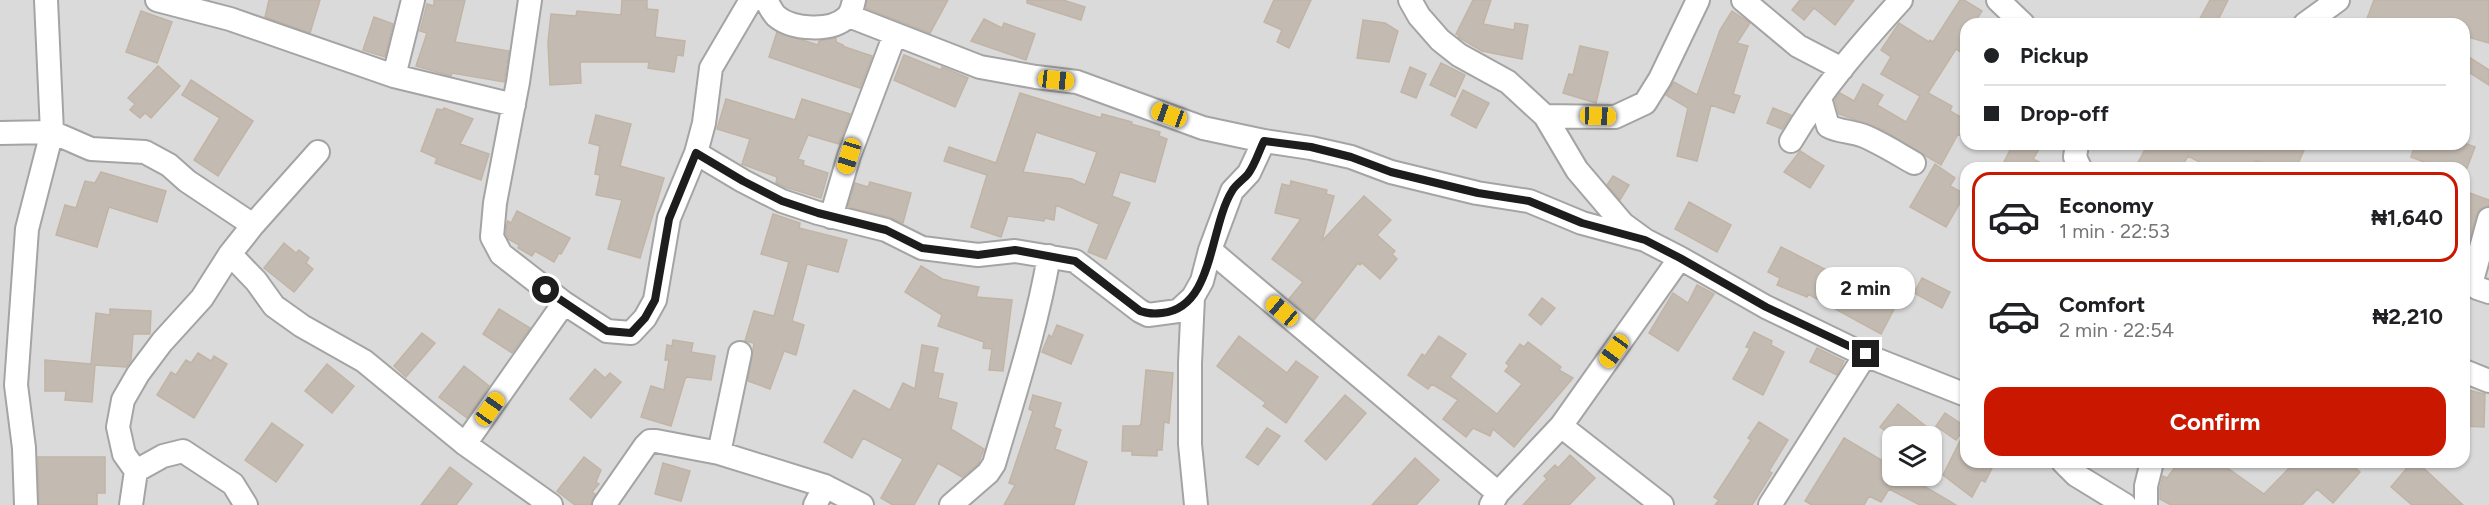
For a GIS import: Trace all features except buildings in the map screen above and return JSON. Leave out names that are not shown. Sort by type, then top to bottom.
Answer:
[{"type":"street","points":[[26,505],[24,448],[8,386],[27,229],[52,132],[46,0]]},
{"type":"street","points":[[157,0],[233,10],[394,76],[514,105]]},
{"type":"street","points":[[394,76],[413,0]]},
{"type":"street","points":[[530,0],[514,105],[495,203],[492,237],[501,254],[564,303],[607,331],[631,333],[645,318],[655,300],[669,219],[696,153],[704,123],[711,68],[751,0]]},
{"type":"street","points":[[766,0],[776,16],[806,28],[840,22],[852,8],[895,34],[980,67],[1077,82],[1203,128],[1264,141],[1311,147],[1351,157],[1391,172],[1478,193],[1529,201],[1582,223],[1645,240]]},
{"type":"street","points":[[1410,0],[1419,16],[1440,40],[1459,55],[1508,82],[1545,116],[1577,170],[1623,224],[1645,240],[1766,307],[1866,354],[1960,393]]},
{"type":"street","points":[[1545,116],[1616,117],[1645,103],[1660,79],[1698,0]]},
{"type":"street","points":[[1743,0],[1798,45],[1842,69]]},
{"type":"street","points":[[1791,141],[1818,109],[1842,69],[1901,0]]},
{"type":"street","points":[[1998,0],[2017,18]]},
{"type":"street","points":[[2313,18],[2338,0]]},
{"type":"street","points":[[831,216],[849,156],[895,34]]},
{"type":"street","points":[[1818,109],[1828,126],[1865,136],[1914,164]]},
{"type":"street","points":[[0,133],[52,132],[91,149],[145,152],[169,165],[187,181],[253,225]]},
{"type":"street","points":[[696,153],[782,201],[886,230],[922,248],[978,255],[1015,250],[1075,261],[1148,315],[1178,311],[1194,297],[1202,281],[1210,250],[1232,191],[1249,173],[1264,141]]},
{"type":"street","points":[[131,505],[135,471],[124,454],[118,427],[123,400],[162,342],[202,297],[230,254],[318,152]]},
{"type":"street","points":[[2489,219],[2473,278],[2473,284],[2477,288],[2489,292]]},
{"type":"street","points":[[1210,250],[1495,499],[1560,426],[1680,258]]},
{"type":"street","points":[[230,254],[256,280],[274,306],[302,326],[364,361],[465,444],[550,505]]},
{"type":"street","points":[[951,505],[994,464],[1021,371],[1049,256]]},
{"type":"street","points":[[1194,297],[1190,363],[1190,444],[1197,505]]},
{"type":"street","points":[[465,444],[564,303]]},
{"type":"street","points":[[719,453],[740,353]]},
{"type":"street","points":[[1770,505],[1866,354]]},
{"type":"street","points":[[2470,373],[2489,381]]},
{"type":"street","points":[[1560,426],[1662,505]]},
{"type":"street","points":[[604,505],[650,441],[719,453],[820,496],[862,505]]},
{"type":"street","points":[[135,471],[163,456],[183,451],[232,484],[246,505]]},
{"type":"street","points":[[2069,468],[2076,475],[2125,505]]},
{"type":"street","points":[[2146,505],[2146,486],[2150,468]]},
{"type":"shaded area","points":[[0,0],[2489,0],[2489,505],[0,505]]},
{"type":"route","points":[[546,290],[607,331],[631,333],[645,318],[655,300],[669,219],[696,153],[782,201],[818,213],[886,230],[922,248],[978,255],[1015,250],[1075,261],[1148,315],[1178,311],[1194,297],[1202,281],[1210,250],[1232,191],[1249,173],[1264,141],[1311,147],[1351,157],[1391,172],[1478,193],[1529,201],[1582,223],[1645,240],[1766,307],[1866,354]]}]
